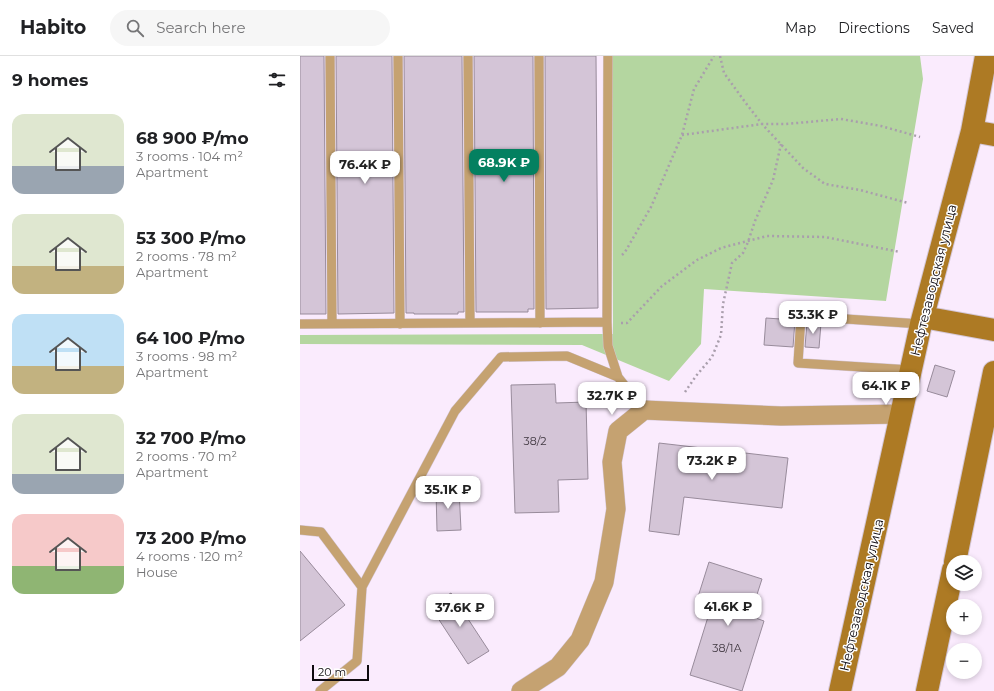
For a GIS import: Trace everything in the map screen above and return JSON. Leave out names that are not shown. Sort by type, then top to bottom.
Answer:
[{"type":"main road","name":"Нефтезаводская улица","points":[[840,691],[922,321],[972,131],[986,56]]},
{"type":"main road","points":[[972,131],[994,135]]},
{"type":"main road","points":[[922,321],[994,330]]},
{"type":"main road","points":[[956,555],[994,372]]},
{"type":"main road","points":[[927,691],[948,591]]},
{"type":"street","points":[[521,691],[558,667],[580,640],[604,582],[616,509],[612,462],[618,431],[644,410],[781,416],[902,414]]},
{"type":"lane","points":[[330,56],[332,324]]},
{"type":"lane","points":[[398,56],[400,324]]},
{"type":"lane","points":[[468,56],[470,323]]},
{"type":"lane","points":[[538,56],[540,322]]},
{"type":"lane","points":[[608,56],[608,346],[618,377],[644,410]]},
{"type":"lane","points":[[911,370],[798,363],[801,316],[922,321]]},
{"type":"lane","points":[[300,324],[607,322]]},
{"type":"lane","points":[[320,691],[356,661],[362,587],[455,411],[501,357],[567,356],[618,377]]},
{"type":"lane","points":[[300,530],[321,532],[362,587]]},
{"type":"path","points":[[607,269],[625,252],[651,206],[682,135],[694,89],[714,56]]},
{"type":"path","points":[[720,56],[724,72],[762,124],[803,168],[825,184],[860,190],[908,203]]},
{"type":"path","points":[[682,135],[762,124],[786,124],[841,119],[882,126],[920,138]]},
{"type":"path","points":[[682,411],[684,394],[696,376],[712,357],[721,335],[723,304],[732,264],[742,253],[748,242],[755,221],[773,180],[781,144]]},
{"type":"path","points":[[607,322],[627,323],[662,286],[697,260],[721,248],[767,236],[824,237],[900,252]]},
{"type":"green space","points":[[612,56],[920,56],[923,79],[886,301],[704,289],[701,344],[669,381],[582,345],[300,344],[300,335],[613,334]]},
{"type":"building","points":[[300,56],[324,56],[326,314],[300,314]]},
{"type":"building","points":[[336,56],[392,56],[394,313],[338,314]]},
{"type":"building","points":[[404,56],[462,56],[464,312],[458,312],[458,314],[406,313]]},
{"type":"building","points":[[474,56],[533,56],[534,309],[528,309],[528,312],[476,312]]},
{"type":"building","points":[[545,56],[596,56],[598,308],[546,309]]},
{"type":"building","points":[[766,318],[795,320],[793,347],[764,345]]},
{"type":"building","points":[[807,322],[821,323],[819,348],[805,347]]},
{"type":"building","points":[[935,365],[955,371],[947,397],[927,391]]},
{"type":"building","points":[[555,384],[556,403],[586,402],[588,479],[558,480],[559,512],[515,513],[511,385]]},
{"type":"building","points":[[659,443],[788,458],[782,508],[684,497],[679,535],[649,531]]},
{"type":"building","points":[[459,489],[461,530],[437,531],[436,490]]},
{"type":"building","points":[[300,551],[345,605],[300,641]]},
{"type":"building","points":[[709,562],[762,579],[750,616],[764,621],[742,691],[690,675],[712,604],[697,600]]},
{"type":"building","points":[[451,593],[489,651],[468,664],[430,606]]}]
